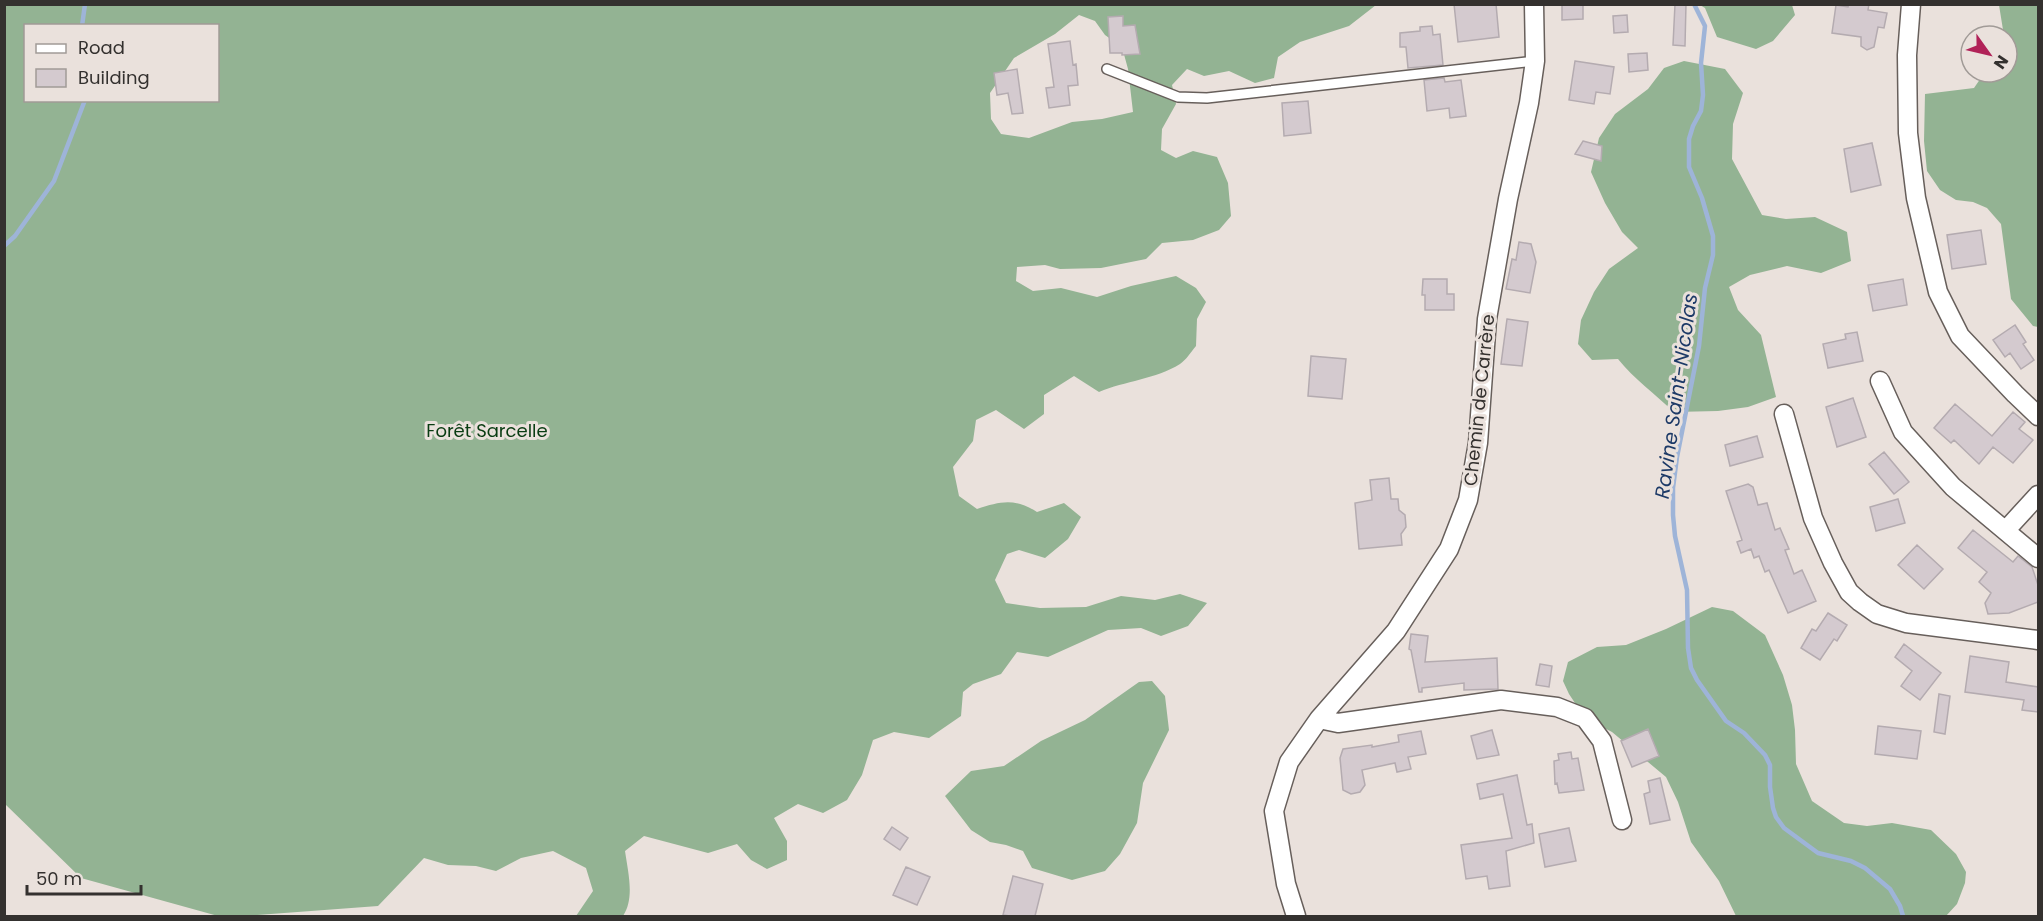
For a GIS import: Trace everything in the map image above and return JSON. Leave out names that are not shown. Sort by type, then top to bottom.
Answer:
[{"type":"street","name":"Chemin de Carrère","points":[[1296,916],[1286,884],[1274,811],[1289,762],[1319,719],[1396,631],[1449,549],[1468,500],[1478,443],[1487,319],[1508,199],[1529,103],[1535,60],[1534,4]]},
{"type":"street","points":[[1911,4],[1907,55],[1908,133],[1916,198],[1938,292],[1960,336],[2038,416]]},
{"type":"street","points":[[1880,381],[1903,432],[1953,487],[2038,558]]},
{"type":"street","points":[[1784,414],[1813,518],[1849,592],[1860,602],[1877,614],[1906,623],[2038,640]]},
{"type":"street","points":[[2006,530],[2038,495]]},
{"type":"street","points":[[1319,719],[1338,723],[1501,700],[1557,707],[1585,718],[1602,741],[1622,820]]},
{"type":"lane","points":[[1107,69],[1178,97],[1207,98],[1535,60]]},
{"type":"green space","name":"Forêt Sarcelle","points":[[4,5],[1376,5],[1349,26],[1300,42],[1278,57],[1274,78],[1255,83],[1229,71],[1204,76],[1187,69],[1172,85],[1176,104],[1162,129],[1161,150],[1176,158],[1193,151],[1217,157],[1228,183],[1231,216],[1219,230],[1193,240],[1162,243],[1146,259],[1101,268],[1060,269],[1045,265],[1017,267],[1016,281],[1033,291],[1061,288],[1097,297],[1131,286],[1176,276],[1196,288],[1206,302],[1197,319],[1196,346],[1186,358],[1171,369],[1151,377],[1099,392],[1074,376],[1044,395],[1044,414],[1024,429],[996,410],[976,420],[973,441],[953,467],[959,496],[977,509],[1008,502],[1037,512],[1064,503],[1081,517],[1068,539],[1045,558],[1019,550],[1007,554],[995,580],[1006,603],[1040,608],[1086,607],[1121,596],[1155,600],[1180,594],[1207,603],[1188,626],[1161,636],[1141,628],[1108,630],[1048,657],[1017,652],[1001,674],[973,684],[963,692],[961,716],[929,738],[894,732],[873,740],[862,775],[847,800],[823,813],[798,804],[774,818],[787,841],[787,860],[767,869],[751,860],[737,844],[708,853],[644,836],[625,851],[630,893],[623,916],[576,916],[593,891],[586,868],[553,851],[521,858],[496,871],[476,866],[448,865],[424,858],[378,906],[244,916],[218,916],[81,878],[5,804]],"holes":[[[1079,15],[1095,21],[1105,35],[1122,47],[1128,69],[1133,112],[1102,119],[1072,122],[1029,138],[1001,134],[991,119],[990,93],[1014,58],[1055,34]]]},
{"type":"green space","points":[[1700,5],[1792,5],[1795,15],[1773,41],[1756,49],[1717,37],[1705,8]]},
{"type":"green space","points":[[1999,5],[2038,5],[2038,327],[2033,326],[2011,299],[2001,224],[1987,208],[1973,202],[1956,200],[1940,190],[1927,171],[1924,141],[1925,94],[1974,88],[1977,84],[2019,84],[2019,24],[2002,24]]},
{"type":"green space","points":[[1684,61],[1725,69],[1743,93],[1733,124],[1732,159],[1762,215],[1786,219],[1815,217],[1847,232],[1851,261],[1821,273],[1787,266],[1750,275],[1729,287],[1738,310],[1761,335],[1776,397],[1748,407],[1718,411],[1674,412],[1618,359],[1592,360],[1578,344],[1581,320],[1594,292],[1609,269],[1638,248],[1622,232],[1591,172],[1599,138],[1615,114],[1648,89],[1664,68]]},
{"type":"green space","points":[[1712,607],[1733,611],[1765,635],[1783,675],[1792,705],[1796,764],[1812,801],[1844,823],[1867,826],[1892,823],[1931,830],[1956,854],[1966,872],[1965,883],[1957,904],[1946,916],[1736,916],[1719,881],[1691,842],[1678,802],[1666,777],[1612,732],[1585,718],[1563,681],[1568,662],[1597,647],[1626,645]]},
{"type":"green space","points":[[1152,681],[1165,696],[1169,730],[1143,783],[1137,823],[1120,854],[1105,871],[1072,880],[1032,868],[1023,851],[990,842],[971,830],[945,796],[971,771],[1004,766],[1041,741],[1085,720],[1139,682]]},
{"type":"building","points":[[1454,4],[1496,4],[1499,37],[1458,42]]},
{"type":"building","points":[[1562,4],[1583,4],[1583,19],[1562,20]]},
{"type":"building","points":[[1675,4],[1686,4],[1685,46],[1673,45]]},
{"type":"building","points":[[1849,4],[1869,4],[1868,10],[1887,13],[1884,28],[1878,27],[1874,47],[1867,50],[1861,46],[1861,37],[1832,33],[1836,5],[1848,7]]},
{"type":"building","points":[[1627,15],[1628,32],[1614,33],[1613,16]]},
{"type":"building","points":[[1123,16],[1123,26],[1135,25],[1140,54],[1110,53],[1108,17]]},
{"type":"building","points":[[1432,26],[1433,35],[1440,34],[1443,65],[1408,68],[1406,47],[1400,47],[1400,33],[1420,31],[1420,27]]},
{"type":"building","points":[[1070,41],[1078,85],[1068,86],[1070,105],[1049,108],[1046,88],[1054,87],[1048,44]]},
{"type":"building","points":[[1647,53],[1648,70],[1629,72],[1628,54]]},
{"type":"building","points":[[1575,61],[1614,67],[1610,94],[1596,92],[1594,104],[1569,100]]},
{"type":"building","points":[[1017,69],[1023,113],[1012,114],[1008,93],[997,95],[994,73]]},
{"type":"building","points":[[1444,78],[1445,82],[1461,80],[1466,116],[1450,118],[1449,108],[1427,111],[1424,80]]},
{"type":"building","points":[[1308,101],[1311,133],[1284,136],[1282,103]]},
{"type":"building","points":[[1583,141],[1602,146],[1601,161],[1575,154]]},
{"type":"building","points":[[1872,143],[1881,185],[1851,192],[1844,149]]},
{"type":"building","points":[[1981,230],[1986,264],[1952,269],[1947,235]]},
{"type":"building","points":[[1519,242],[1531,244],[1536,262],[1530,293],[1506,289],[1512,259],[1516,260]]},
{"type":"building","points":[[1423,279],[1447,279],[1447,294],[1454,294],[1454,310],[1425,310],[1425,295],[1422,295]]},
{"type":"building","points":[[1903,279],[1907,305],[1873,311],[1868,285]]},
{"type":"building","points":[[1507,319],[1528,322],[1522,366],[1501,364]]},
{"type":"building","points":[[2015,325],[2026,342],[2023,344],[2034,360],[2021,369],[2010,353],[2005,357],[1993,340]]},
{"type":"building","points":[[1857,332],[1863,361],[1828,368],[1823,344],[1846,339],[1845,334]]},
{"type":"building","points":[[1311,356],[1346,359],[1342,399],[1308,396]]},
{"type":"building","points":[[1853,398],[1866,437],[1837,447],[1826,407]]},
{"type":"building","points":[[1955,404],[1992,436],[2013,412],[2025,422],[2019,429],[2033,440],[2013,463],[1993,447],[1979,464],[1954,440],[1951,443],[1934,428]]},
{"type":"building","points":[[1757,436],[1763,457],[1730,466],[1725,445]]},
{"type":"building","points":[[1884,452],[1909,482],[1894,494],[1869,464]]},
{"type":"building","points":[[1389,478],[1391,499],[1398,499],[1399,510],[1405,515],[1406,527],[1401,534],[1402,545],[1359,549],[1355,503],[1372,500],[1370,480]]},
{"type":"building","points":[[1748,484],[1753,487],[1758,505],[1767,503],[1775,530],[1780,528],[1789,549],[1785,550],[1794,574],[1802,570],[1816,601],[1788,613],[1769,570],[1765,572],[1759,556],[1754,558],[1751,549],[1741,553],[1737,542],[1742,540],[1726,491]]},
{"type":"building","points":[[1898,499],[1905,523],[1876,531],[1870,507]]},
{"type":"building","points":[[1973,530],[2013,562],[2018,556],[2032,567],[2038,585],[2038,602],[2009,613],[1988,614],[1985,603],[1991,593],[1979,582],[1987,572],[1958,548]]},
{"type":"building","points":[[1917,545],[1943,569],[1924,589],[1898,565]]},
{"type":"building","points":[[1828,613],[1847,625],[1837,641],[1834,639],[1820,660],[1801,648],[1812,629],[1816,631]]},
{"type":"building","points":[[1411,634],[1428,636],[1425,662],[1497,658],[1498,689],[1464,690],[1464,683],[1422,688],[1422,692],[1419,692],[1409,649]]},
{"type":"building","points":[[1904,644],[1941,673],[1920,700],[1901,686],[1912,671],[1895,657]]},
{"type":"building","points":[[1970,656],[2009,662],[2006,682],[2038,687],[2038,712],[2022,710],[2024,700],[1965,692]]},
{"type":"building","points":[[1540,664],[1552,666],[1549,687],[1536,685]]},
{"type":"building","points":[[1939,694],[1950,696],[1945,734],[1934,732]]},
{"type":"building","points":[[1878,726],[1921,731],[1917,759],[1875,754]]},
{"type":"building","points":[[1648,729],[1659,756],[1632,767],[1621,741]]},
{"type":"building","points":[[1492,730],[1499,755],[1477,759],[1471,736]]},
{"type":"building","points":[[1421,731],[1426,754],[1408,757],[1411,769],[1397,772],[1395,763],[1362,770],[1365,785],[1360,792],[1351,794],[1343,790],[1340,758],[1343,749],[1399,742],[1398,735]]},
{"type":"building","points":[[1571,752],[1572,759],[1578,758],[1584,790],[1559,793],[1557,783],[1555,784],[1554,761],[1559,760],[1558,754]]},
{"type":"building","points":[[1517,775],[1527,825],[1532,824],[1534,843],[1506,851],[1510,886],[1489,889],[1487,876],[1466,879],[1461,845],[1512,838],[1503,794],[1480,799],[1477,784]]},
{"type":"building","points":[[1660,778],[1670,820],[1650,824],[1644,794],[1650,792],[1648,781]]},
{"type":"building","points":[[892,827],[908,838],[900,850],[884,839]]},
{"type":"building","points":[[1569,828],[1576,861],[1545,867],[1539,834]]},
{"type":"building","points":[[906,867],[930,877],[917,905],[893,895]]},
{"type":"building","points":[[1013,876],[1043,884],[1035,916],[1003,915]]},
{"type":"waterway","points":[[82,24],[85,4]]},
{"type":"waterway","name":"Ravine Saint-Nicolas","points":[[1694,4],[1705,26],[1701,63],[1703,95],[1701,111],[1689,139],[1689,167],[1702,198],[1713,236],[1713,255],[1705,288],[1699,346],[1673,488],[1675,536],[1687,590],[1688,648],[1691,668],[1726,721],[1744,733],[1765,755],[1770,765],[1773,808],[1784,828],[1818,853],[1851,861],[1865,868],[1890,889],[1903,916]]},
{"type":"waterway","points":[[4,246],[15,236],[54,181],[84,102]]}]
